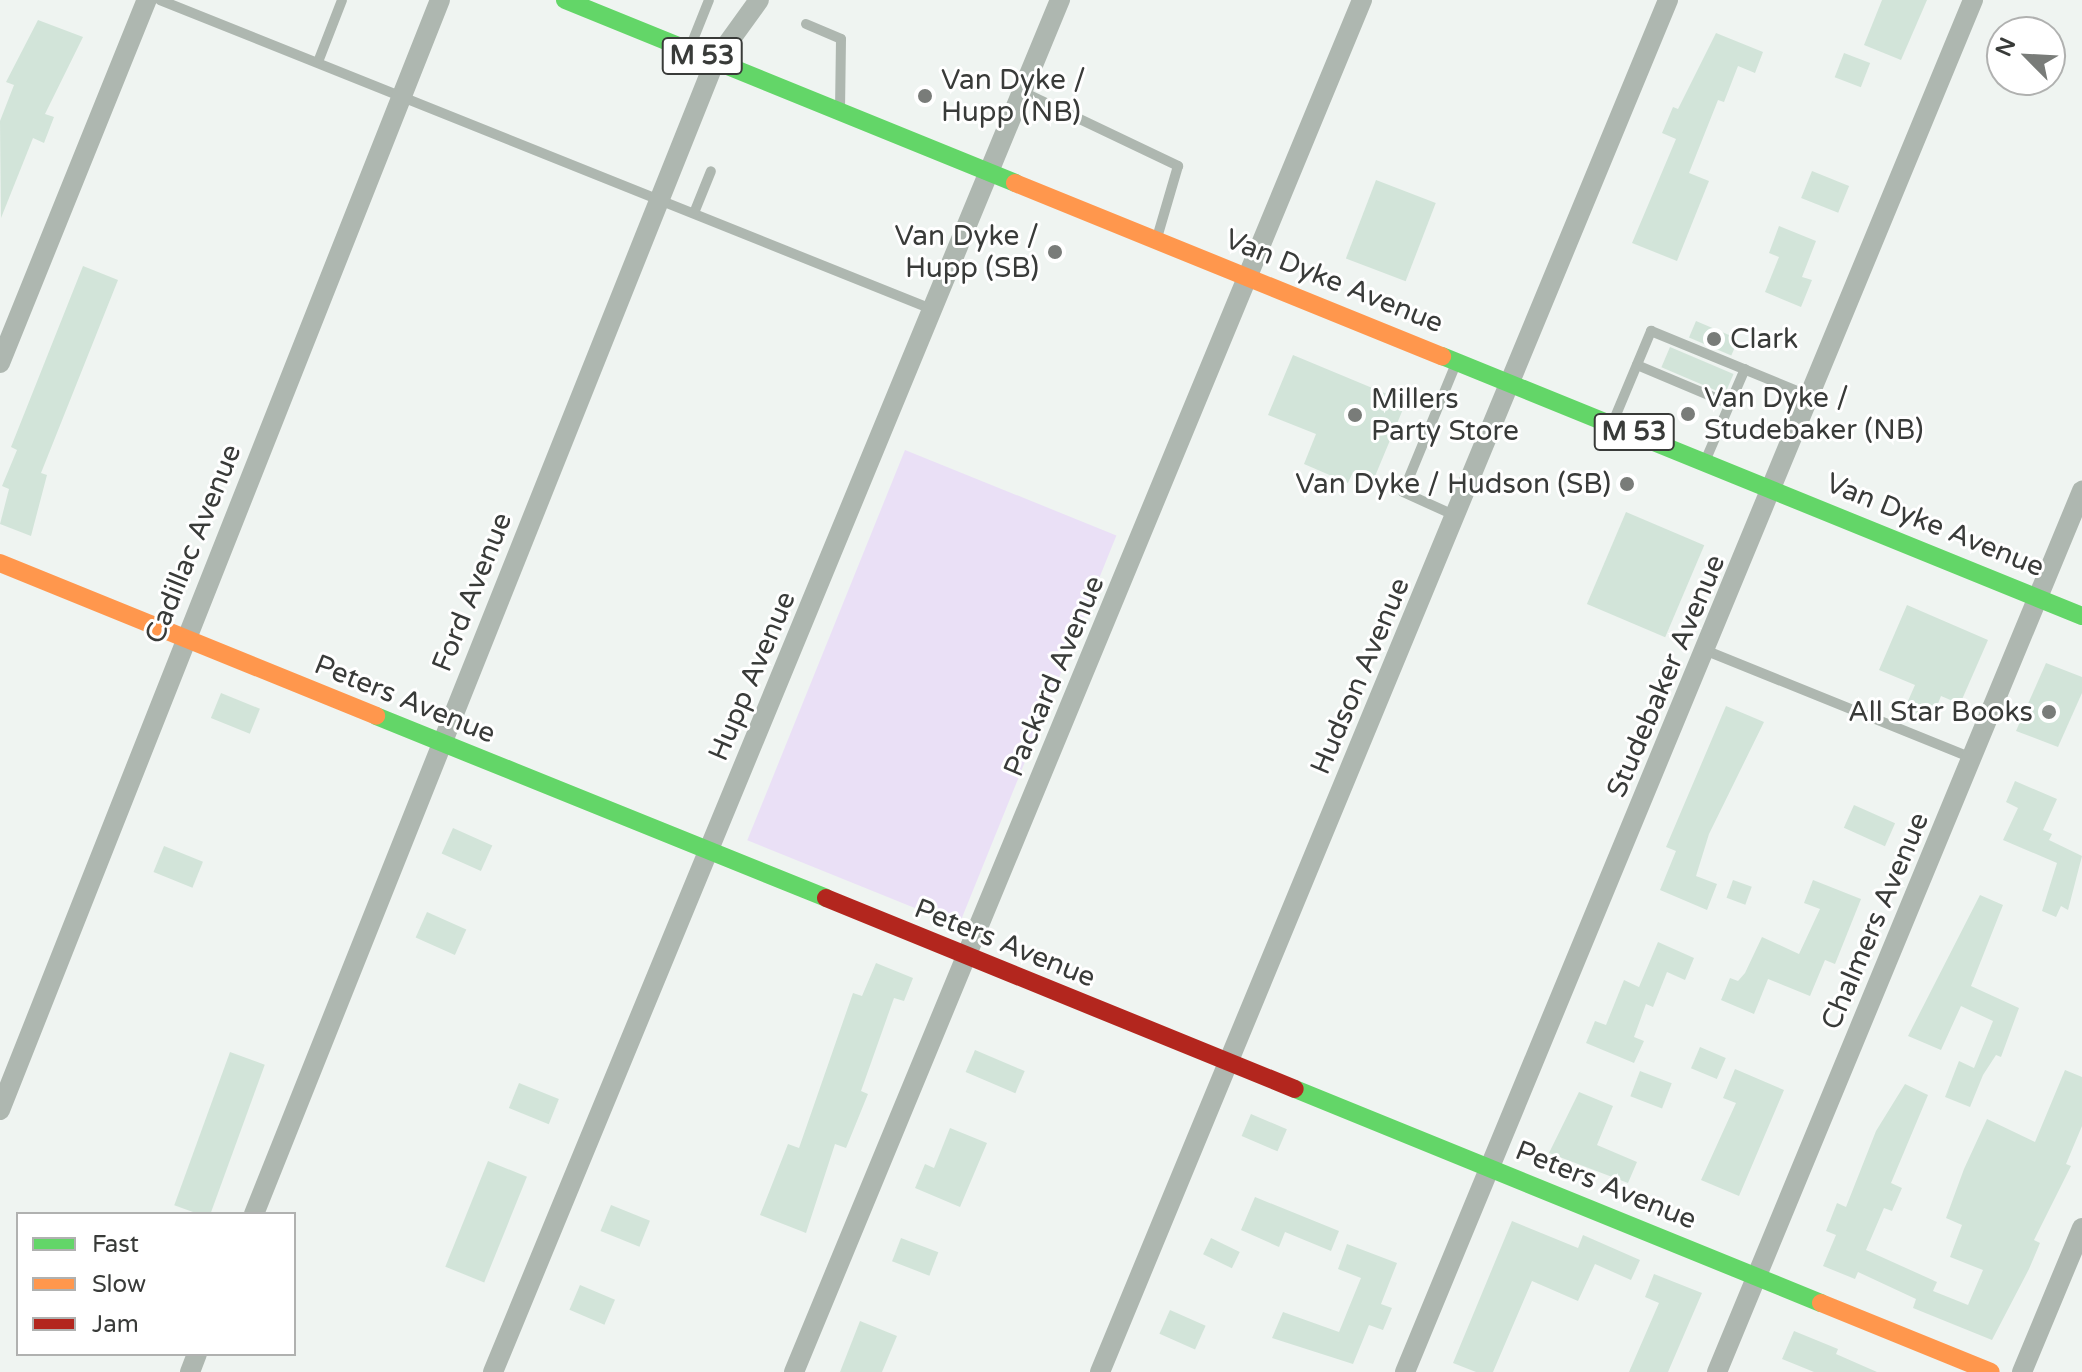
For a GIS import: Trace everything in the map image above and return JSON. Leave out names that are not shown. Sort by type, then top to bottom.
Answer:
[{"type":"street","points":[[0,363],[147,0]]},
{"type":"street","name":"Cadillac Avenue","points":[[0,1110],[440,0]]},
{"type":"street","name":"Van Dyke Avenue","points":[[565,0],[615,15],[689,51],[2082,616]]},
{"type":"street","name":"Ford Avenue","points":[[255,1212],[715,61],[759,0]]},
{"type":"street","name":"Hupp Avenue","points":[[493,1372],[1060,0]]},
{"type":"street","name":"Packard Avenue","points":[[794,1372],[1362,0]]},
{"type":"street","name":"Hudson Avenue","points":[[1100,1372],[1458,517],[1668,0]]},
{"type":"street","name":"Studebaker Avenue","points":[[1405,1372],[1775,490],[1973,0]]},
{"type":"street","name":"Chalmers Avenue","points":[[1717,1372],[2082,491]]},
{"type":"street","name":"Peters Avenue","points":[[0,563],[441,746],[1991,1372]]},
{"type":"street","points":[[2022,1372],[2082,1228]]},
{"type":"lane","points":[[160,0],[934,310]]},
{"type":"lane","points":[[318,62],[342,0]]},
{"type":"lane","points":[[689,51],[709,0]]},
{"type":"lane","points":[[806,24],[841,39],[840,111]]},
{"type":"lane","points":[[1023,92],[1178,166],[1157,239]]},
{"type":"lane","points":[[694,213],[711,171]]},
{"type":"lane","points":[[1613,424],[1651,331],[1812,397]]},
{"type":"lane","points":[[1457,361],[1403,492],[1458,517]]},
{"type":"lane","points":[[1637,365],[1730,404]]},
{"type":"lane","points":[[1705,462],[1745,369]]},
{"type":"lane","points":[[1707,651],[1973,758]]},
{"type":"shaded area","points":[[905,450],[1116,535],[959,926],[747,840]]},
{"type":"building","points":[[1882,0],[1927,0],[1901,60],[1864,45]]},
{"type":"building","points":[[38,20],[83,37],[45,114],[54,117],[44,143],[33,138],[1,218],[0,121],[14,85],[6,82]]},
{"type":"building","points":[[1716,33],[1763,52],[1755,73],[1738,66],[1724,102],[1718,100],[1689,173],[1709,181],[1677,261],[1632,243],[1676,139],[1662,133],[1673,107],[1678,109]]},
{"type":"building","points":[[1844,53],[1870,63],[1861,87],[1835,77]]},
{"type":"building","points":[[1812,171],[1849,186],[1838,213],[1801,198]]},
{"type":"building","points":[[1376,180],[1436,203],[1406,281],[1346,258]]},
{"type":"building","points":[[1779,226],[1816,241],[1802,277],[1812,280],[1801,307],[1765,292],[1779,257],[1769,253]]},
{"type":"building","points":[[83,266],[118,280],[41,473],[47,475],[31,536],[0,524],[9,489],[2,486],[17,450],[11,447]]},
{"type":"building","points":[[1696,321],[1738,339],[1731,356],[1689,338]]},
{"type":"building","points":[[1670,347],[1734,374],[1725,394],[1661,367]]},
{"type":"building","points":[[1293,355],[1406,402],[1373,481],[1353,472],[1348,483],[1304,464],[1316,434],[1268,415]]},
{"type":"building","points":[[1626,512],[1704,545],[1665,637],[1587,604]]},
{"type":"building","points":[[1907,605],[1988,640],[1960,704],[1941,696],[1931,721],[1904,710],[1915,685],[1879,670]]},
{"type":"building","name":"All Star Books","points":[[2046,663],[2082,677],[2082,693],[2058,747],[2016,731]]},
{"type":"building","points":[[221,693],[260,709],[250,734],[211,718]]},
{"type":"building","points":[[1726,706],[1764,722],[1709,834],[1696,876],[1717,884],[1707,910],[1660,890],[1676,851],[1666,847]]},
{"type":"building","points":[[2015,781],[2057,799],[2043,830],[2052,834],[2049,840],[2082,856],[2068,910],[2061,906],[2056,917],[2042,911],[2057,863],[2003,840],[2018,808],[2006,802]]},
{"type":"building","points":[[1854,805],[1895,823],[1885,846],[1844,828]]},
{"type":"building","points":[[453,828],[492,845],[481,871],[442,854]]},
{"type":"building","points":[[164,846],[203,862],[192,888],[154,872]]},
{"type":"building","points":[[1733,880],[1752,887],[1745,905],[1727,898]]},
{"type":"building","points":[[1813,880],[1861,899],[1835,964],[1825,960],[1810,996],[1768,979],[1754,1014],[1721,1000],[1730,978],[1738,981],[1745,973],[1762,937],[1799,954],[1820,909],[1804,903]]},
{"type":"building","points":[[1980,895],[2003,905],[1971,986],[2019,1008],[2001,1057],[1996,1055],[1983,1075],[1970,1107],[1945,1097],[1959,1061],[1974,1068],[1993,1021],[1961,1006],[1941,1050],[1908,1036]]},
{"type":"building","points":[[427,912],[466,929],[455,955],[416,938]]},
{"type":"building","points":[[1658,942],[1694,958],[1685,980],[1667,972],[1653,1007],[1646,1004],[1634,1037],[1644,1041],[1634,1063],[1586,1043],[1595,1021],[1606,1025],[1624,980],[1639,987]]},
{"type":"building","points":[[876,963],[913,978],[904,1001],[894,998],[861,1091],[868,1094],[846,1148],[835,1144],[806,1233],[760,1215],[788,1144],[799,1148],[853,993],[862,996]]},
{"type":"building","points":[[1700,1047],[1726,1058],[1717,1079],[1691,1068]]},
{"type":"building","points":[[975,1050],[1025,1071],[1015,1093],[966,1072]]},
{"type":"building","points":[[230,1052],[265,1065],[211,1212],[193,1212],[174,1205]]},
{"type":"building","points":[[1735,1069],[1784,1090],[1739,1196],[1701,1180],[1736,1103],[1723,1098]]},
{"type":"building","points":[[2065,1070],[2082,1077],[2082,1126],[2066,1164],[2071,1166],[2034,1240],[2040,1243],[1992,1340],[1913,1308],[1916,1299],[1858,1272],[1855,1279],[1823,1266],[1836,1235],[1826,1231],[1837,1203],[1846,1207],[1876,1131],[1905,1084],[1928,1095],[1891,1183],[1902,1188],[1892,1211],[1884,1208],[1866,1250],[1937,1282],[1933,1291],[1968,1305],[1983,1270],[1950,1257],[1962,1225],[1946,1218],[1964,1169],[1987,1119],[2035,1142]]},
{"type":"building","points":[[1640,1071],[1672,1083],[1662,1108],[1630,1096]]},
{"type":"building","points":[[519,1083],[559,1099],[549,1124],[509,1108]]},
{"type":"building","points":[[1579,1092],[1613,1106],[1597,1145],[1637,1162],[1628,1183],[1549,1153]]},
{"type":"building","points":[[1251,1114],[1287,1129],[1278,1151],[1242,1136]]},
{"type":"building","points":[[950,1128],[987,1143],[960,1207],[915,1188],[925,1164],[934,1168]]},
{"type":"building","points":[[488,1161],[527,1177],[484,1282],[445,1267]]},
{"type":"building","points":[[1255,1197],[1339,1231],[1331,1251],[1285,1232],[1279,1247],[1241,1230]]},
{"type":"building","points":[[611,1205],[650,1221],[639,1247],[601,1231]]},
{"type":"building","points":[[1512,1221],[1578,1248],[1583,1235],[1640,1260],[1631,1280],[1595,1264],[1578,1301],[1532,1281],[1493,1372],[1476,1372],[1453,1363]]},
{"type":"building","points":[[901,1238],[938,1252],[929,1276],[892,1261]]},
{"type":"building","points":[[1211,1238],[1240,1252],[1232,1268],[1203,1254]]},
{"type":"building","points":[[1347,1244],[1397,1263],[1381,1304],[1392,1308],[1383,1330],[1369,1325],[1353,1364],[1272,1338],[1283,1312],[1339,1332],[1361,1278],[1338,1269]]},
{"type":"building","points":[[1654,1274],[1702,1293],[1668,1372],[1629,1372],[1659,1303],[1645,1297]]},
{"type":"building","points":[[580,1285],[615,1300],[604,1325],[569,1310]]},
{"type":"building","points":[[1170,1310],[1206,1326],[1195,1350],[1159,1334]]},
{"type":"building","points":[[860,1321],[897,1336],[882,1372],[840,1372]]},
{"type":"building","points":[[1794,1331],[1838,1349],[1836,1354],[1877,1372],[1814,1372],[1782,1359]]},
{"type":"traffic: fast","points":[[565,0],[1015,183]]},
{"type":"traffic: fast","points":[[1442,356],[2082,616]]},
{"type":"traffic: fast","points":[[376,716],[826,898]]},
{"type":"traffic: fast","points":[[1295,1089],[1821,1303]]},
{"type":"traffic: slow","points":[[1015,183],[1442,356]]},
{"type":"traffic: slow","points":[[0,563],[376,716]]},
{"type":"traffic: slow","points":[[1821,1303],[1991,1372]]},
{"type":"traffic: jam","points":[[826,898],[1295,1089]]},
{"type":"place","name":"Van Dyke / Hupp (NB)","points":[[925,96]]},
{"type":"place","name":"Van Dyke / Hupp (SB)","points":[[1055,252]]},
{"type":"place","name":"Clark","points":[[1714,339]]},
{"type":"place","name":"Van Dyke / Studebaker (NB)","points":[[1688,414]]},
{"type":"place","name":"Millers Party Store","points":[[1355,415]]},
{"type":"place","name":"Van Dyke / Hudson (SB)","points":[[1627,484]]},
{"type":"place","name":"All Star Books","points":[[2049,712]]}]
